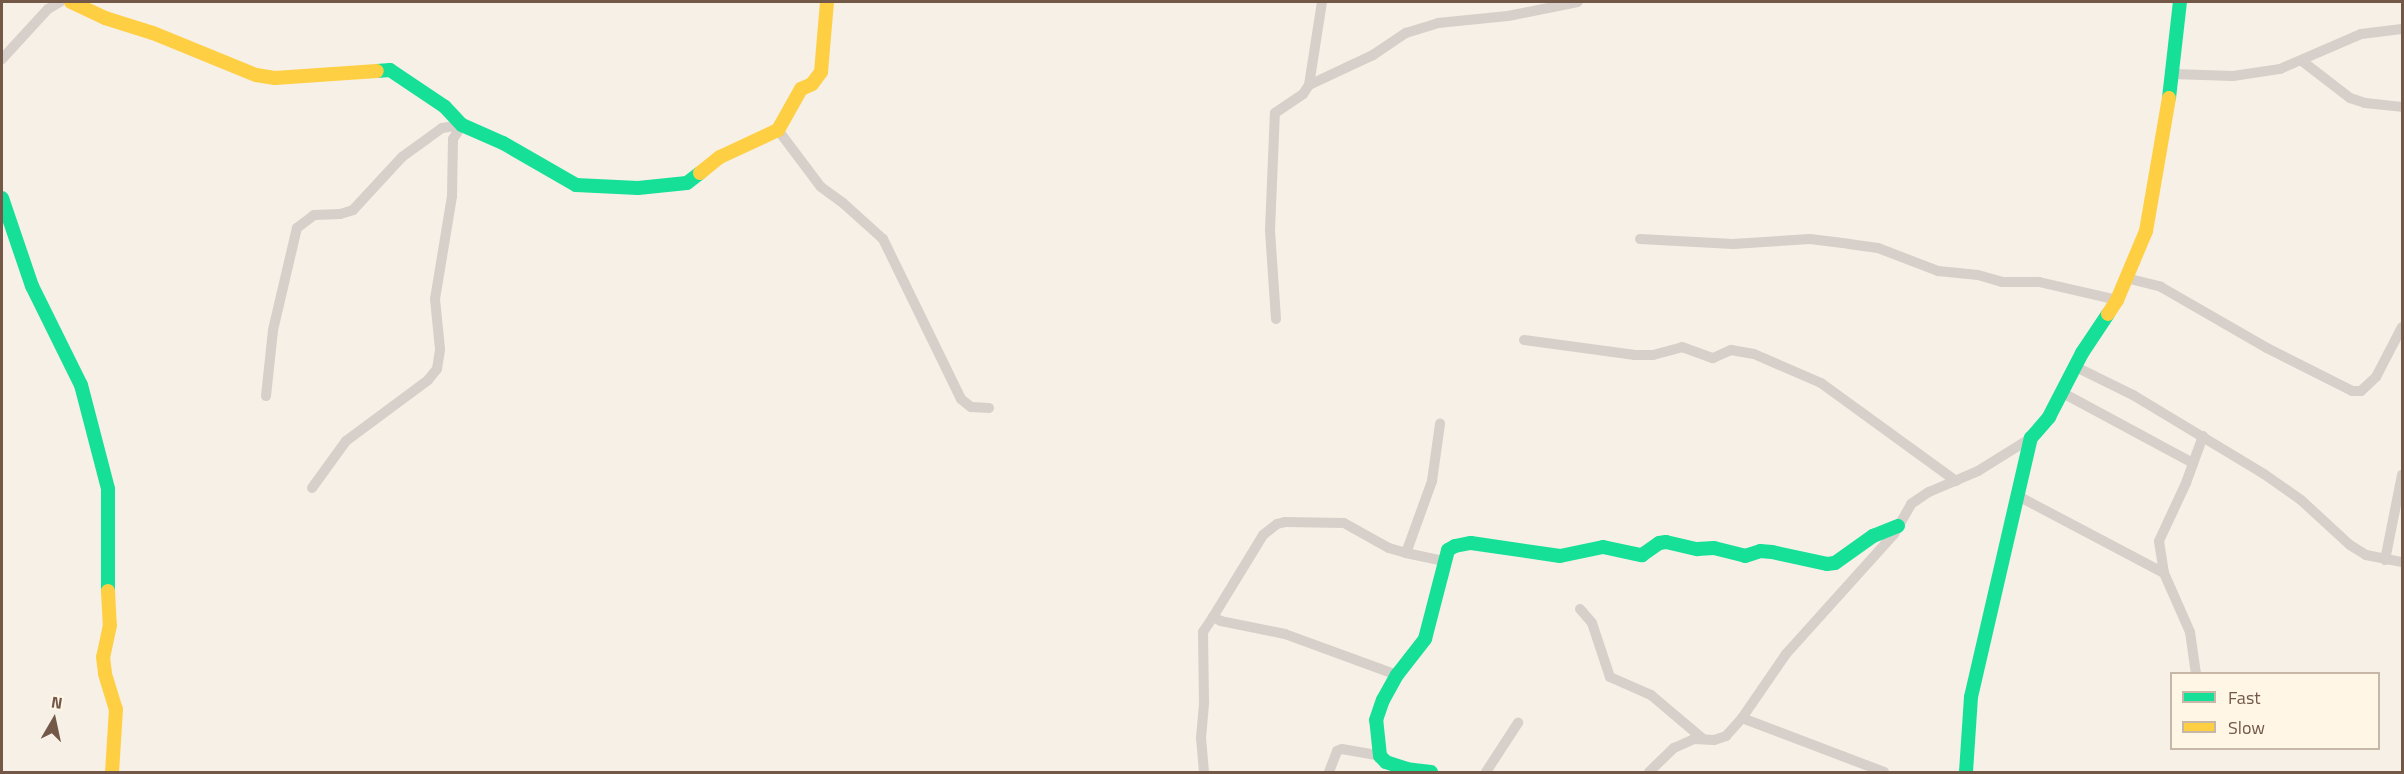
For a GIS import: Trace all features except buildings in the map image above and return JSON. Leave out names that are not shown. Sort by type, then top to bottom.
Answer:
[{"type":"street","points":[[2,59],[48,9],[60,2]]},
{"type":"street","points":[[71,2],[105,18],[153,33],[256,75],[275,78],[390,70],[445,107],[462,125],[503,144],[576,185],[638,188],[687,183],[720,156],[778,130],[801,89],[812,84],[821,72],[828,2]]},
{"type":"street","points":[[1276,319],[1270,230],[1275,114],[1303,94],[1309,85],[1322,2]]},
{"type":"street","points":[[1309,85],[1373,55],[1406,33],[1438,23],[1508,16],[1578,2]]},
{"type":"street","points":[[1649,772],[1674,748],[1694,739],[1720,739],[1742,718],[1786,654],[1894,534],[1911,504],[1929,492],[1978,471],[2031,438],[2049,417],[2076,366],[2117,300],[2146,231],[2173,74],[2180,2]]},
{"type":"street","points":[[2173,74],[2233,76],[2280,69],[2361,34],[2403,29]]},
{"type":"street","points":[[2302,61],[2350,98],[2365,103],[2403,107]]},
{"type":"street","points":[[266,396],[273,330],[297,228],[314,215],[340,214],[353,210],[402,158],[442,128],[462,125]]},
{"type":"street","points":[[312,488],[346,441],[428,380],[437,369],[440,349],[435,299],[452,196],[453,139],[462,125]]},
{"type":"street","points":[[778,130],[821,187],[843,203],[883,239],[961,399],[971,408],[989,408]]},
{"type":"street","points":[[2,198],[32,286],[81,385],[108,489],[106,551],[110,625],[103,657],[105,674],[116,709],[112,772]]},
{"type":"street","points":[[1640,239],[1733,243],[1810,239],[1850,244],[1878,248],[1938,271],[1978,275],[2002,282],[2039,282],[2117,300]]},
{"type":"street","points":[[2126,278],[2160,287],[2267,348],[2352,391],[2366,388],[2376,376],[2403,327]]},
{"type":"street","points":[[1524,340],[1635,355],[1653,355],[1682,347],[1713,358],[1731,350],[1754,354],[1821,383],[1956,481]]},
{"type":"street","points":[[2076,366],[2133,395],[2203,436],[2301,500],[2350,544],[2366,555],[2403,562]]},
{"type":"street","points":[[2061,392],[2193,463]]},
{"type":"street","points":[[1406,553],[1432,481],[1440,424]]},
{"type":"street","points":[[2196,672],[2190,632],[2164,573],[2159,542],[2203,436]]},
{"type":"street","points":[[1966,772],[1971,697],[2031,438]]},
{"type":"street","points":[[2385,560],[2403,476]]},
{"type":"street","points":[[2018,496],[2164,573]]},
{"type":"street","points":[[1204,772],[1201,738],[1204,702],[1203,632],[1263,535],[1277,524],[1286,522],[1344,523],[1389,548],[1444,561]]},
{"type":"street","points":[[1380,756],[1376,720],[1383,700],[1397,675],[1425,639],[1444,561],[1448,550],[1455,546],[1471,543],[1560,556],[1603,547],[1642,555],[1659,543],[1666,542],[1745,556],[1760,551],[1772,552],[1827,564],[1835,563],[1873,536],[1898,526]]},
{"type":"street","points":[[1580,609],[1592,623],[1610,677],[1651,695],[1703,739]]},
{"type":"street","points":[[1213,617],[1221,621],[1285,634],[1397,675]]},
{"type":"street","points":[[1742,718],[1884,772]]},
{"type":"street","points":[[1486,772],[1518,723]]},
{"type":"street","points":[[1329,772],[1337,751],[1342,748],[1380,756],[1386,762],[1407,770],[1431,772]]},
{"type":"traffic: fast","points":[[2169,98],[2180,2]]},
{"type":"traffic: fast","points":[[377,71],[390,70],[445,107],[462,125],[503,143],[576,185],[638,188],[687,183],[700,173]]},
{"type":"traffic: fast","points":[[2,198],[32,286],[81,385],[108,489],[108,591]]},
{"type":"traffic: fast","points":[[1966,772],[1971,697],[2031,438],[2049,417],[2082,353],[2108,314]]},
{"type":"traffic: fast","points":[[1431,772],[1407,769],[1386,762],[1380,756],[1376,720],[1383,700],[1397,675],[1425,639],[1448,550],[1455,546],[1471,543],[1560,556],[1603,547],[1642,555],[1659,543],[1666,542],[1697,549],[1714,548],[1745,556],[1760,551],[1772,552],[1827,564],[1835,563],[1873,536],[1898,526]]},
{"type":"traffic: slow","points":[[71,2],[105,18],[153,33],[256,75],[275,78],[377,71]]},
{"type":"traffic: slow","points":[[700,173],[720,157],[778,130],[801,89],[812,84],[821,72],[827,2]]},
{"type":"traffic: slow","points":[[2108,314],[2117,300],[2146,231],[2169,98]]},
{"type":"traffic: slow","points":[[108,591],[110,625],[103,657],[105,674],[116,709],[112,772]]}]
